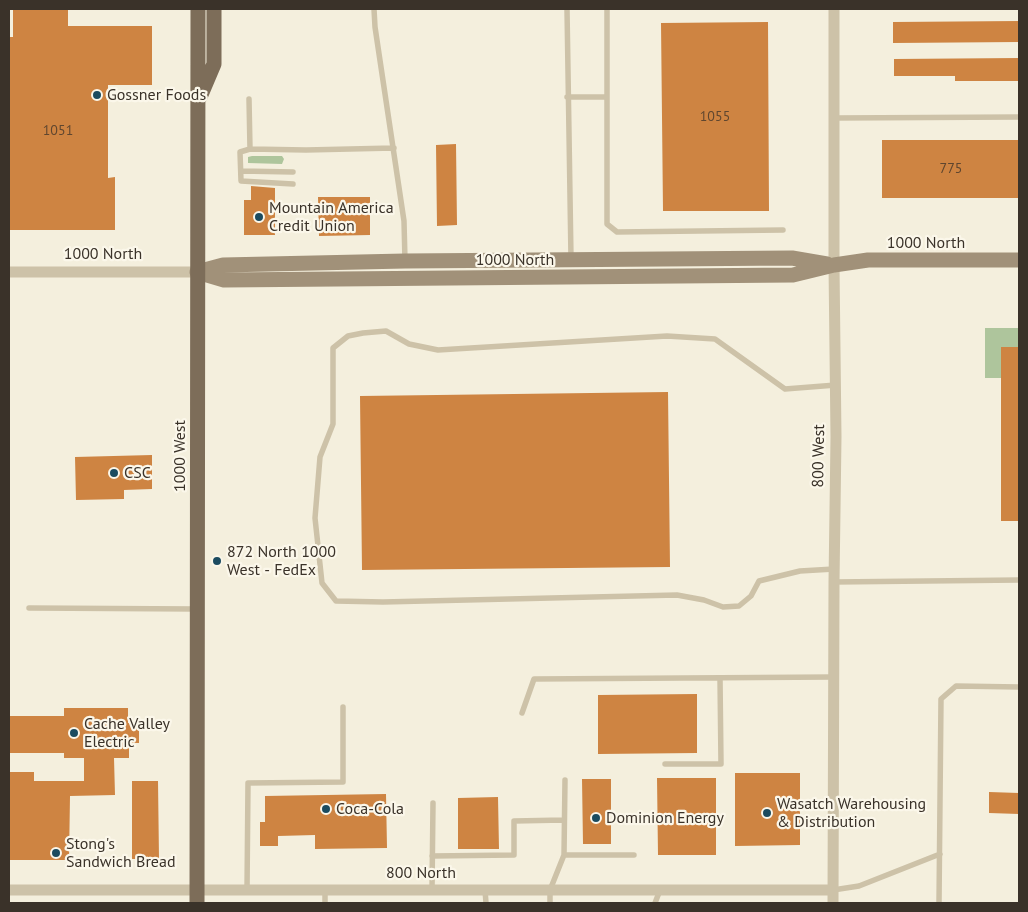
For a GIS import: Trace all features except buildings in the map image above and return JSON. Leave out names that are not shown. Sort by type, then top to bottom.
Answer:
[{"type":"main road","name":"1000 West","points":[[197,896],[198,9]]},
{"type":"main road","points":[[198,103],[214,64],[214,9]]},
{"type":"street","name":"800 West","points":[[833,903],[836,385],[834,9]]},
{"type":"street","name":"1000 North","points":[[197,272],[223,264],[405,261],[792,258],[834,265]]},
{"type":"street","name":"1000 North","points":[[9,272],[197,272],[224,280],[793,275],[834,265],[868,260],[1019,260]]},
{"type":"street","name":"800 North","points":[[9,890],[197,896],[247,890],[833,890]]},
{"type":"lane","points":[[374,9],[375,27],[404,221],[405,261]]},
{"type":"lane","points":[[567,9],[571,260]]},
{"type":"lane","points":[[607,9],[607,224],[617,232],[783,230]]},
{"type":"lane","points":[[568,97],[607,97]]},
{"type":"lane","points":[[249,99],[250,149]]},
{"type":"lane","points":[[835,118],[1019,117]]},
{"type":"lane","points":[[293,184],[241,181],[240,152],[250,149],[394,148]]},
{"type":"lane","points":[[241,171],[293,172]]},
{"type":"lane","points":[[834,569],[800,571],[759,581],[751,596],[739,606],[723,607],[704,600],[678,596],[383,602],[336,600],[322,583],[315,518],[320,457],[333,424],[333,348],[348,336],[386,331],[409,344],[438,350],[667,336],[715,339],[785,389],[836,385]]},
{"type":"lane","points":[[834,582],[1019,580]]},
{"type":"lane","points":[[29,608],[198,609]]},
{"type":"lane","points":[[522,712],[534,679],[833,677]]},
{"type":"lane","points":[[665,764],[721,764],[720,678]]},
{"type":"lane","points":[[939,903],[941,699],[956,686],[1019,686]]},
{"type":"lane","points":[[247,890],[248,783],[343,782],[343,707]]},
{"type":"lane","points":[[550,903],[550,890],[564,855],[565,780]]},
{"type":"lane","points":[[432,803],[432,890]]},
{"type":"lane","points":[[432,856],[514,855],[514,821],[564,820]]},
{"type":"lane","points":[[833,890],[859,886],[940,854]]},
{"type":"lane","points":[[564,855],[634,855]]},
{"type":"lane","points":[[325,890],[325,903]]},
{"type":"lane","points":[[485,890],[486,903]]},
{"type":"lane","points":[[655,903],[660,890]]},
{"type":"green space","points":[[282,156],[284,159],[282,164],[248,163],[248,157]]},
{"type":"green space","points":[[985,328],[1019,328],[1019,347],[1001,347],[1001,378],[985,378]]},
{"type":"place","name":"Gossner Foods","points":[[97,95]]},
{"type":"place","name":"Mountain America Credit Union","points":[[259,217]]},
{"type":"place","name":"CSC","points":[[114,473]]},
{"type":"place","name":"872 North 1000 West - FedEx","points":[[217,561]]},
{"type":"place","name":"Cache Valley Electric","points":[[74,733]]},
{"type":"place","name":"Coca-Cola","points":[[326,809]]},
{"type":"place","name":"Wasatch Warehousing & Distribution","points":[[767,813]]},
{"type":"place","name":"Dominion Energy","points":[[596,818]]},
{"type":"place","name":"Stong's Sandwich Bread","points":[[56,853]]}]
